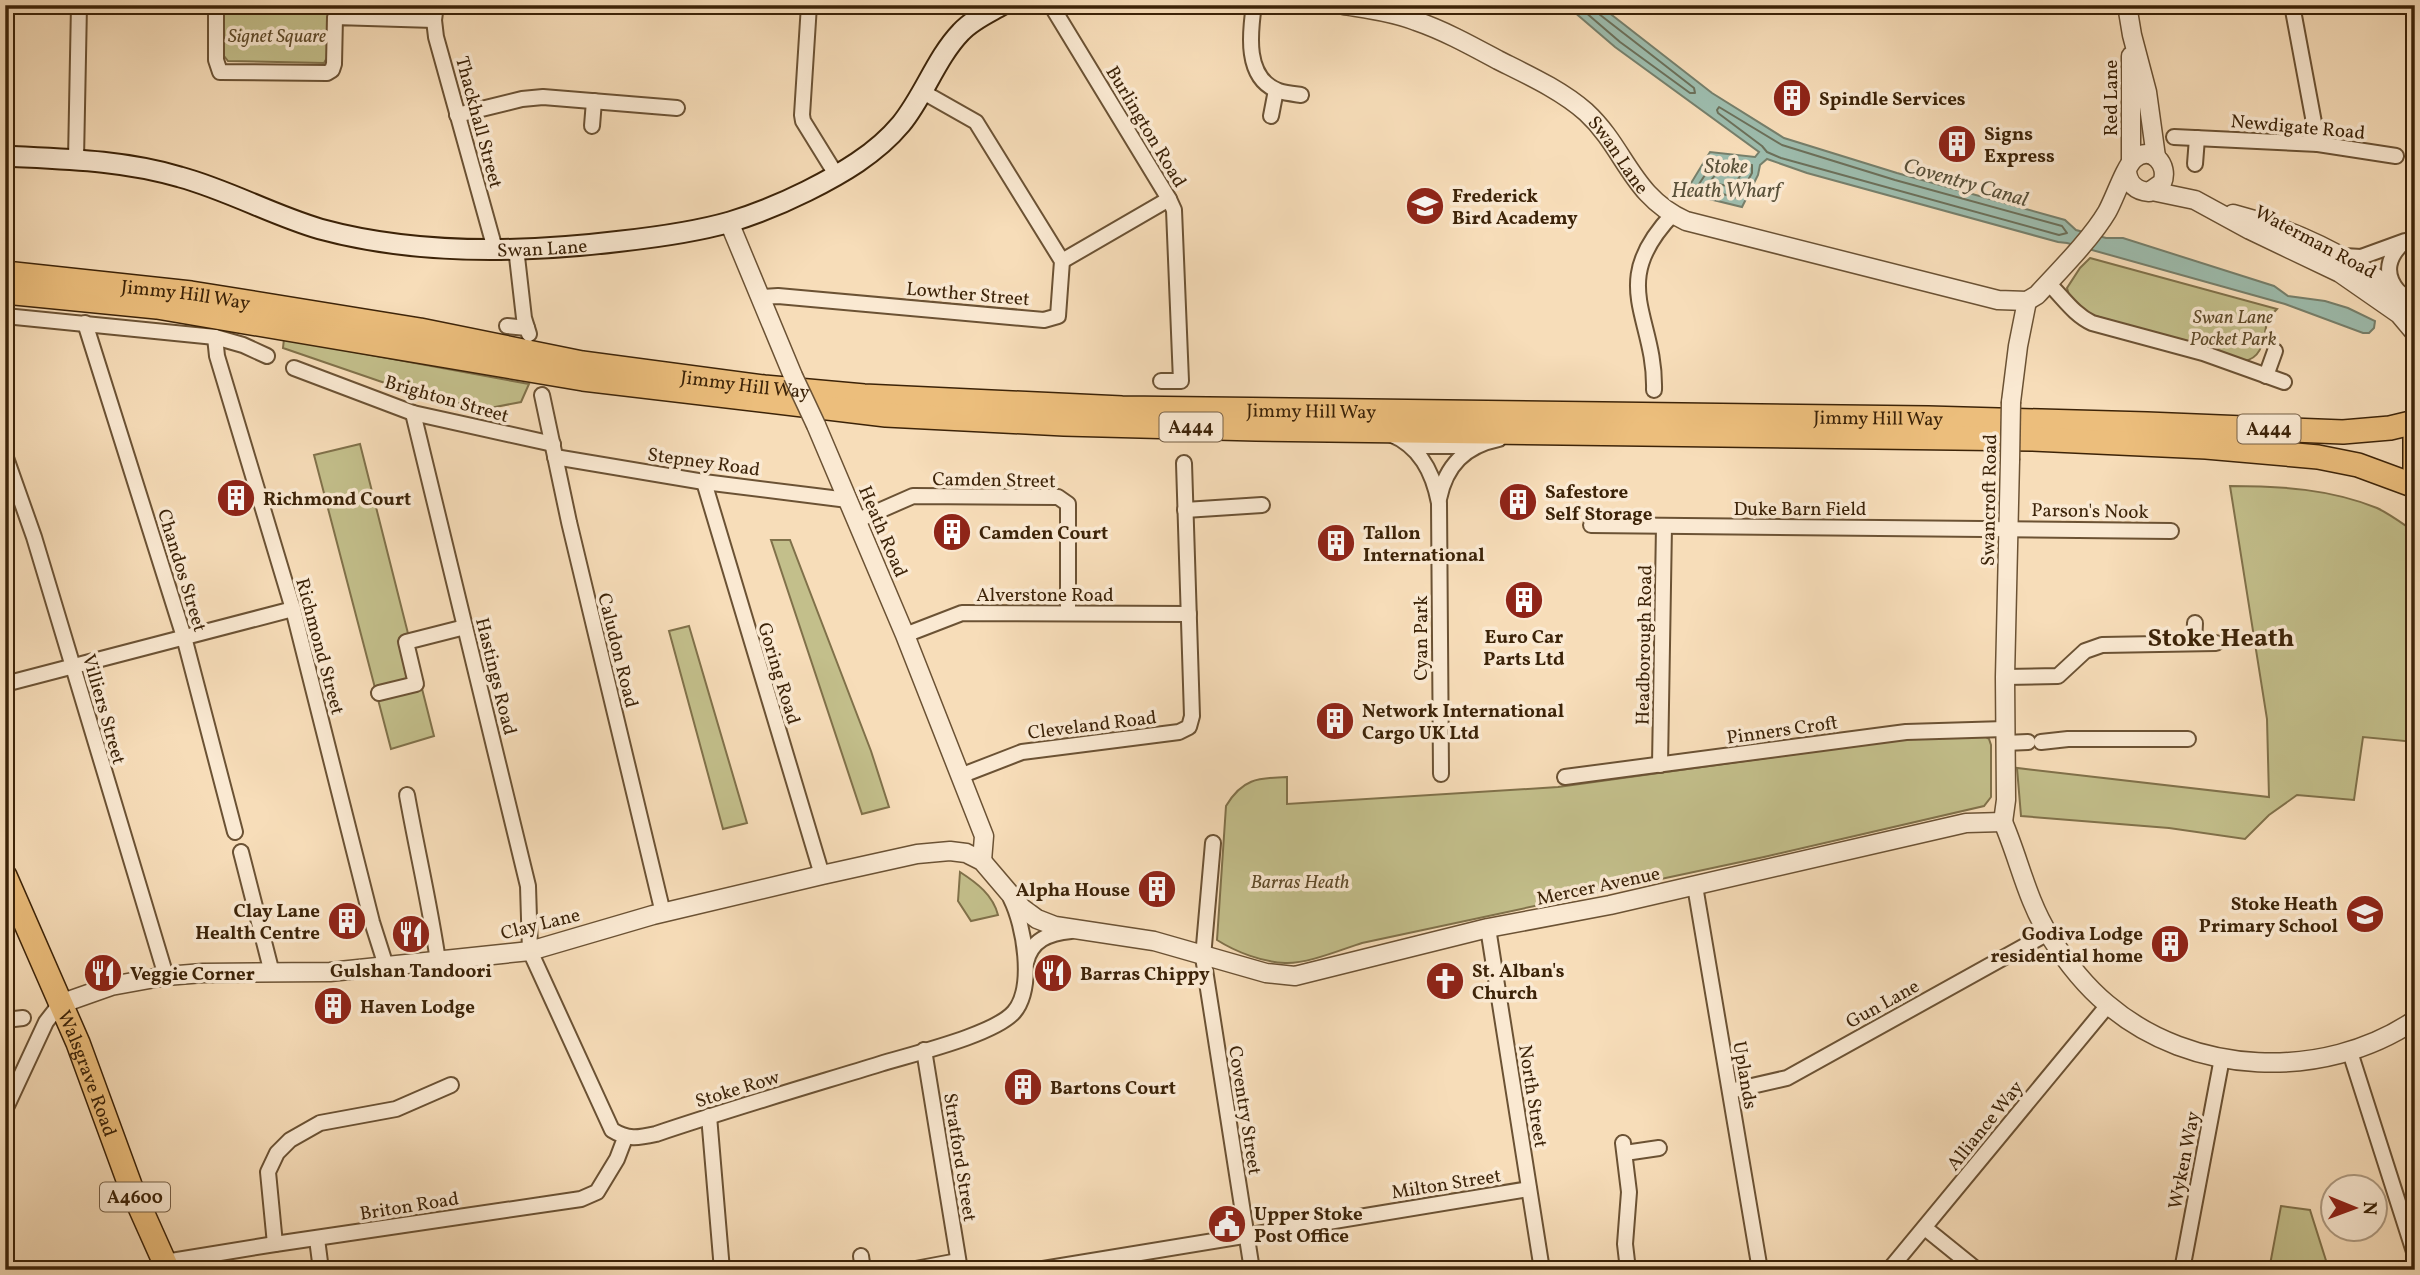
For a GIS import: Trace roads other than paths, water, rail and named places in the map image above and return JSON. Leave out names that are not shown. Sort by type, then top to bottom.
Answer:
[{"type":"highway","name":"Jimmy Hill Way","points":[[5,273],[191,292],[420,330],[582,363],[764,387],[889,398],[1148,408],[1928,418],[2343,432],[2390,428],[2415,422]]},
{"type":"highway","name":"Jimmy Hill Way","points":[[5,292],[157,307],[583,379],[886,415],[1064,424],[2032,439],[2206,447],[2318,457],[2358,465],[2415,486]]},
{"type":"highway","points":[[2415,438],[2415,469]]},
{"type":"highway","name":"Walsgrave Road","points":[[5,876],[78,1043],[130,1185],[166,1266]]},
{"type":"main road","name":"Swan Lane","points":[[5,156],[108,162],[178,176],[218,189],[293,220],[364,239],[495,249],[650,238],[729,222],[770,207],[837,176],[890,136],[923,92],[949,46],[962,31],[1002,5]]},
{"type":"street","points":[[76,159],[79,5]]},
{"type":"street","points":[[216,5],[216,60],[220,72],[327,73],[332,70],[334,64],[335,11],[435,13]]},
{"type":"street","points":[[809,5],[802,115],[803,121],[837,176]]},
{"type":"street","name":"Burlington Road","points":[[1051,5],[1170,199],[1174,211],[1181,381],[1161,381]]},
{"type":"street","points":[[1254,5],[1250,52],[1264,80],[1276,90],[1301,95]]},
{"type":"street","name":"Swan Lane","points":[[1343,5],[1415,13],[1580,108],[1612,144],[1645,193],[1673,214],[1700,226],[1998,300],[2027,301]]},
{"type":"street","name":"Red Lane","points":[[2127,5],[2160,164]]},
{"type":"street","points":[[2292,5],[2318,144]]},
{"type":"street","name":"Thackhall Street","points":[[435,13],[457,115],[495,249]]},
{"type":"street","name":"Red Lane","points":[[2129,166],[2132,35]]},
{"type":"street","points":[[1271,117],[1276,90]]},
{"type":"street","points":[[923,92],[976,122],[1062,261],[1170,199]]},
{"type":"street","points":[[457,115],[523,99],[547,97],[677,108]]},
{"type":"street","points":[[592,126],[594,101]]},
{"type":"street","name":"Newdigate Road","points":[[2174,137],[2318,144],[2396,156]]},
{"type":"street","points":[[2195,163],[2197,138]]},
{"type":"street","points":[[2027,301],[2048,283],[2103,217],[2129,166],[2142,154],[2160,164],[2162,183],[2103,217]]},
{"type":"street","name":"Waterman Road","points":[[2160,164],[2195,200]]},
{"type":"street","points":[[2129,166],[2130,183],[2137,189],[2150,191]]},
{"type":"street","name":"Waterman Road","points":[[2150,191],[2195,200],[2213,208],[2250,230],[2405,305]]},
{"type":"street","name":"Waterman Road","points":[[2213,208],[2263,221],[2307,238],[2367,271],[2405,305]]},
{"type":"street","points":[[1654,390],[1651,355],[1638,305],[1637,287],[1647,250],[1673,214]]},
{"type":"street","name":"Heath Road","points":[[729,222],[905,635],[984,836],[982,860]]},
{"type":"street","name":"Waterman Road","points":[[2342,256],[2361,257],[2410,240]]},
{"type":"street","name":"Waterman Road","points":[[2410,240],[2391,255],[2388,265],[2389,278],[2405,305],[2415,333]]},
{"type":"street","points":[[507,326],[528,331],[516,248]]},
{"type":"street","name":"Waterman Road","points":[[2367,271],[2372,257],[2380,249]]},
{"type":"street","name":"Lowther Street","points":[[761,297],[792,297],[1044,320],[1058,316],[1062,261]]},
{"type":"street","points":[[2048,283],[2080,317],[2092,323],[2203,354],[2284,382]]},
{"type":"street","name":"Swancroft Road","points":[[2003,822],[2006,800],[2005,677],[2011,402],[2027,301]]},
{"type":"street","points":[[5,316],[215,337],[267,356]]},
{"type":"street","name":"Chandos Street","points":[[85,323],[184,637],[235,832]]},
{"type":"street","name":"Richmond Street","points":[[215,337],[217,356],[293,609],[372,922],[386,966]]},
{"type":"street","points":[[2266,376],[2275,351]]},
{"type":"street","name":"Brighton Street","points":[[294,368],[413,413],[554,450]]},
{"type":"street","name":"Caludon Road","points":[[541,395],[663,913]]},
{"type":"street","name":"Hastings Road","points":[[413,413],[528,886],[530,951]]},
{"type":"street","name":"Cyan Park","points":[[1382,431],[1423,446],[1475,446]]},
{"type":"street","name":"Cyan Park","points":[[1439,503],[1450,468],[1462,454],[1475,446],[1495,440],[1541,432]]},
{"type":"street","name":"Cyan Park","points":[[1403,440],[1424,461],[1434,481],[1439,503],[1441,774]]},
{"type":"street","name":"Stepney Road","points":[[554,450],[704,482],[848,500]]},
{"type":"street","name":"Villiers Street","points":[[5,455],[34,537],[166,976]]},
{"type":"street","points":[[1184,463],[1189,614]]},
{"type":"street","name":"Goring Road","points":[[704,482],[822,875]]},
{"type":"street","name":"Camden Street","points":[[856,521],[913,496],[1058,497],[1068,504],[1068,612]]},
{"type":"street","points":[[1185,510],[1262,505]]},
{"type":"street","name":"Duke Barn Field","points":[[1591,525],[2008,528]]},
{"type":"street","name":"Headborough Road","points":[[1660,765],[1664,526]]},
{"type":"street","name":"Parson's Nook","points":[[2008,528],[2171,531]]},
{"type":"street","points":[[5,684],[293,609]]},
{"type":"street","name":"Alverstone Road","points":[[905,635],[962,613],[1189,614]]},
{"type":"street","name":"Cleveland Road","points":[[960,776],[1022,752],[1179,732],[1189,727],[1192,716],[1189,614]]},
{"type":"street","points":[[2194,643],[2195,623]]},
{"type":"street","points":[[379,693],[416,684],[406,642],[465,627]]},
{"type":"street","points":[[2005,677],[2058,676],[2085,651],[2102,645],[2216,643]]},
{"type":"street","name":"Pinners Croft","points":[[1565,777],[1906,732],[2005,736],[2034,742],[2068,739],[2189,740]]},
{"type":"street","points":[[407,795],[419,867],[431,910],[438,961]]},
{"type":"street","points":[[2003,822],[2035,908],[2069,963],[2108,1005],[2135,1024],[2174,1045],[2222,1058],[2274,1063],[2300,1062],[2350,1052],[2415,1020]]},
{"type":"street","name":"Mercer Avenue","points":[[982,860],[1022,908],[1037,919],[1055,926],[1154,941],[1273,975],[1295,976],[1488,928],[1610,905],[1966,823],[2003,822]]},
{"type":"street","name":"Coventry Street","points":[[1213,843],[1203,957],[1252,1270]]},
{"type":"street","points":[[241,852],[272,973]]},
{"type":"street","name":"Clay Lane","points":[[60,1004],[111,986],[166,976],[330,972],[530,951],[663,913],[822,875],[936,852],[966,853],[982,860]]},
{"type":"street","name":"Uplands","points":[[1695,886],[1760,1270]]},
{"type":"street","points":[[1007,891],[1020,922],[1025,968]]},
{"type":"street","name":"North Street","points":[[1488,928],[1542,1270]]},
{"type":"street","points":[[1025,968],[1030,950],[1041,939],[1057,933],[1079,931]]},
{"type":"street","name":"Gun Lane","points":[[1730,1091],[1787,1078],[2048,933]]},
{"type":"street","points":[[530,951],[606,1119],[612,1130],[625,1138]]},
{"type":"street","name":"Stoke Row","points":[[625,1138],[642,1137],[985,1030],[1007,1018],[1022,999],[1025,968]]},
{"type":"street","points":[[5,1110],[46,1022],[60,1004]]},
{"type":"street","name":"Alliance Way","points":[[1889,1270],[2108,1005]]},
{"type":"street","points":[[5,1020],[23,1017]]},
{"type":"street","name":"Stratford Street","points":[[924,1050],[959,1266]]},
{"type":"street","points":[[2350,1052],[2415,1255]]},
{"type":"street","name":"Wyken Way","points":[[2182,1270],[2222,1058]]},
{"type":"street","points":[[275,1244],[268,1172],[277,1153],[290,1140],[320,1123],[396,1109],[451,1085]]},
{"type":"street","points":[[709,1116],[722,1270]]},
{"type":"street","name":"Briton Road","points":[[166,1266],[275,1244],[581,1199],[597,1192],[617,1159],[625,1138]]},
{"type":"street","points":[[1628,1270],[1625,1244],[1629,1192],[1624,1148],[1659,1148]]},
{"type":"street","name":"Milton Street","points":[[1037,1270],[1529,1189]]},
{"type":"street","points":[[1925,1228],[1977,1270]]},
{"type":"street","points":[[317,1239],[321,1270]]},
{"type":"street","points":[[910,1270],[959,1266]]},
{"type":"water","name":"Stoke Heath Wharf","points":[[1566,5],[1599,5],[1712,93],[1784,138],[2065,220],[2076,230],[2106,238],[2123,238],[2274,286],[2288,296],[2325,301],[2348,308],[2375,321],[2374,328],[2369,333],[2363,333],[2285,304],[1807,173],[1767,159],[1760,165],[1758,175],[1742,207],[1685,193],[1710,152],[1755,157],[1759,152],[1615,47]]},
{"type":"place","name":"Spindle Services","points":[[1792,98]]},
{"type":"place","name":"Signs Express","points":[[1957,144]]},
{"type":"place","name":"Frederick Bird Academy","points":[[1425,206]]},
{"type":"place","name":"Richmond Court","points":[[236,498]]},
{"type":"place","name":"Safestore Self Storage","points":[[1518,502]]},
{"type":"place","name":"Camden Court","points":[[952,532]]},
{"type":"place","name":"Tallon International","points":[[1336,543]]},
{"type":"place","name":"Euro Car Parts Ltd","points":[[1524,600]]},
{"type":"place","name":"Network International Cargo UK Ltd","points":[[1335,721]]},
{"type":"place","name":"Alpha House","points":[[1157,889]]},
{"type":"place","name":"Stoke Heath Primary School","points":[[2365,914]]},
{"type":"place","name":"Clay Lane Health Centre","points":[[347,921]]},
{"type":"place","name":"Gulshan Tandoori","points":[[411,934]]},
{"type":"place","name":"Godiva Lodge residential home","points":[[2170,944]]},
{"type":"place","name":"Veggie Corner","points":[[103,973]]},
{"type":"place","name":"Barras Chippy","points":[[1053,973]]},
{"type":"place","name":"St. Alban's Church","points":[[1445,981]]},
{"type":"place","name":"Haven Lodge","points":[[333,1006]]},
{"type":"place","name":"Bartons Court","points":[[1023,1087]]},
{"type":"place","name":"Upper Stoke Post Office","points":[[1227,1224]]},
{"type":"district","name":"Stoke Heath","points":[[2221,637]]},
{"type":"park label","name":"Signet Square","points":[[277,35]]},
{"type":"park label","name":"Swan Lane Pocket Park","points":[[2233,327]]},
{"type":"park label","name":"Barras Heath","points":[[1300,881]]},
{"type":"water label","name":"Coventry Canal","points":[[1966,182]]}]
